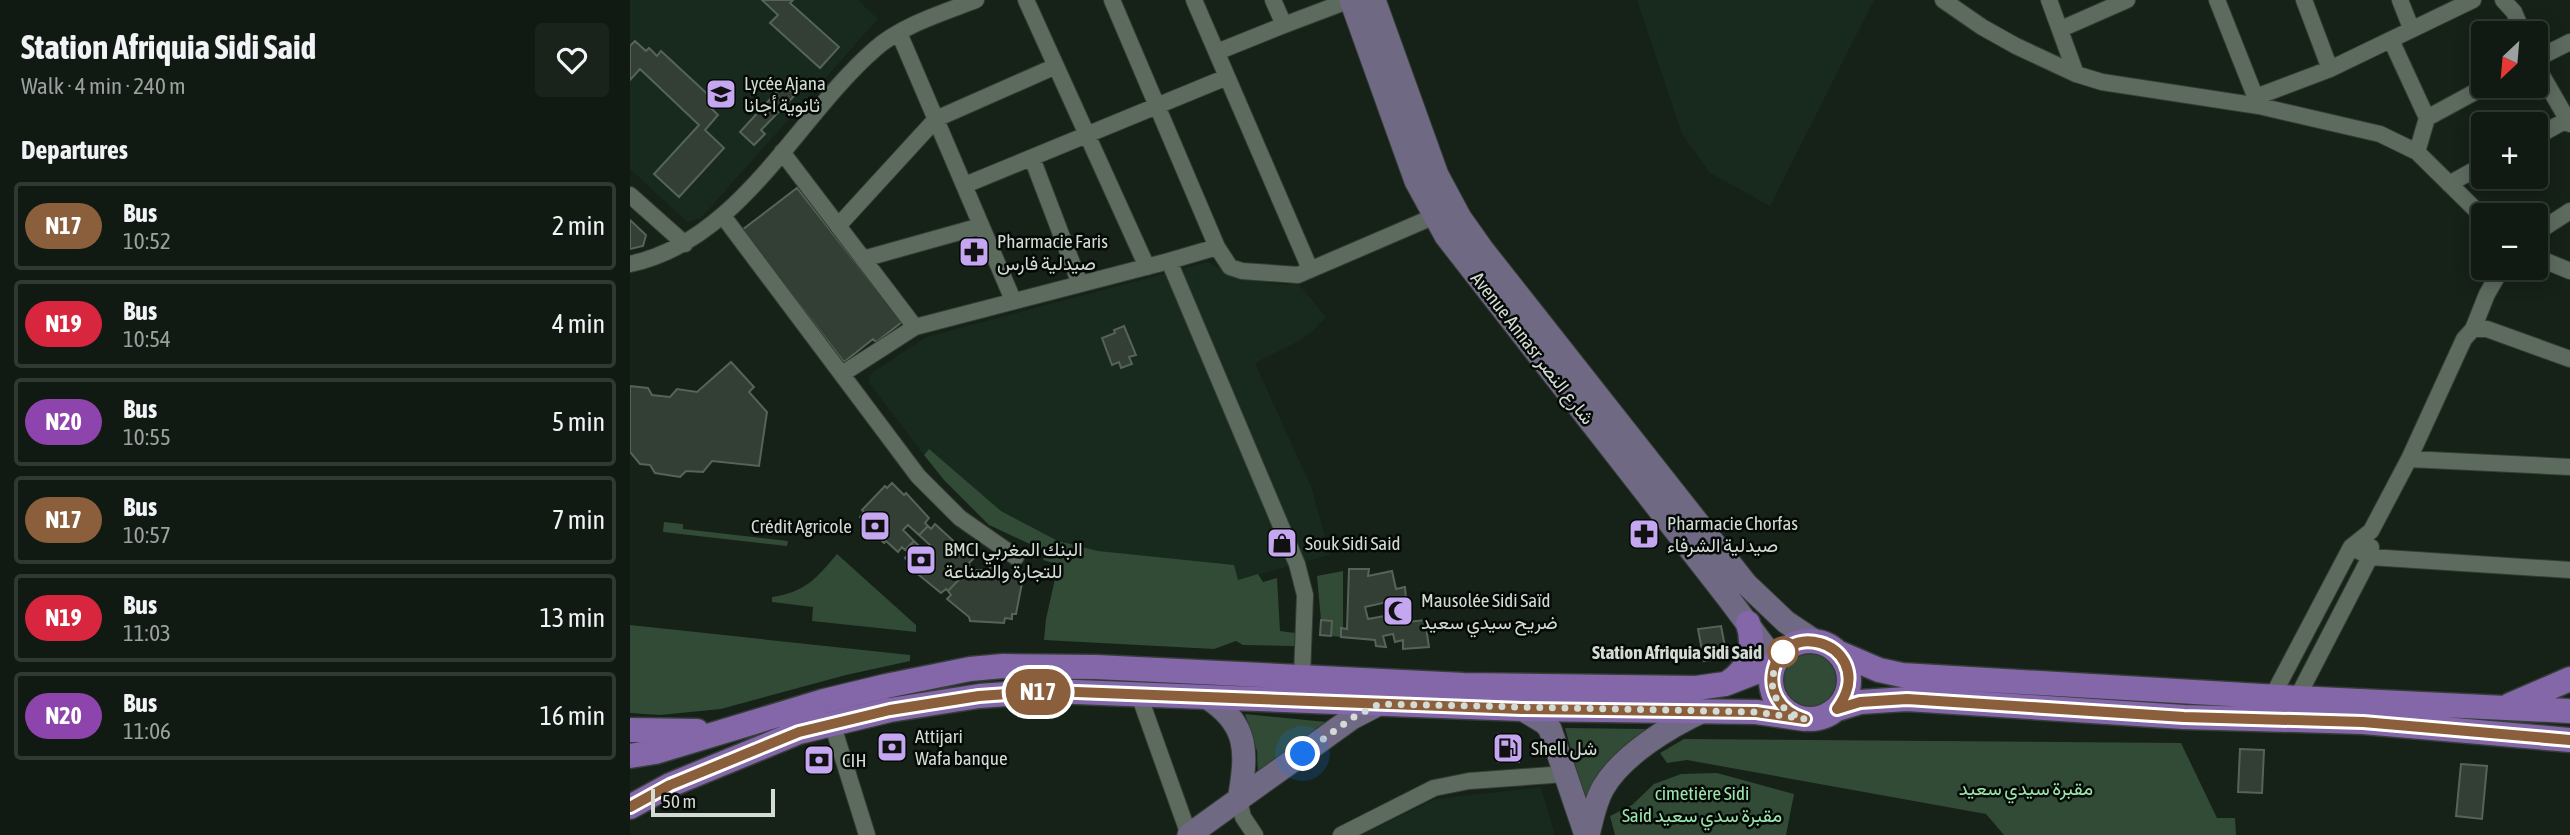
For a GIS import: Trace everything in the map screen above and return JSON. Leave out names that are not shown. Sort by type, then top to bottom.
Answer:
[{"type":"main road","name":"Avenue Annasr شارع النصر","points":[[1350,0],[1416,181],[1446,236],[1748,623],[1775,664]]},
{"type":"main road","name":"Avenue Annasr شارع النصر","points":[[1374,0],[1437,175],[1467,228],[1746,584],[1786,622],[1826,647]]},
{"type":"main road","points":[[1726,684],[1737,676],[1749,658],[1752,637],[1748,623]]},
{"type":"main road","points":[[630,757],[655,752],[824,701],[886,686],[1003,666],[1096,667],[1478,685],[1696,688],[1726,684],[1775,664],[1793,645],[1804,642],[1826,647],[1879,670],[1902,675],[2272,697],[2570,710]]},
{"type":"main road","points":[[1826,647],[1844,662],[1849,674],[1849,687],[1837,709]]},
{"type":"main road","points":[[1775,664],[1772,688],[1777,699],[1784,709],[1805,719]]},
{"type":"main road","points":[[2502,708],[2570,679]]},
{"type":"main road","points":[[630,807],[670,785],[799,732],[890,710],[979,696],[1050,691],[1522,709],[1756,712],[1805,719],[1816,718],[1860,702],[1907,699],[2184,717],[2363,722],[2570,740]]},
{"type":"main road","points":[[1206,697],[1224,709],[1241,736],[1245,753],[1239,800]]},
{"type":"main road","points":[[1189,835],[1352,718],[1379,704]]},
{"type":"main road","points":[[1522,709],[1550,729],[1587,835]]},
{"type":"main road","points":[[1587,835],[1604,786],[1618,769],[1651,741],[1682,720],[1703,711]]},
{"type":"main road","points":[[630,730],[722,731]]},
{"type":"street","points":[[630,264],[651,260],[685,244],[723,216],[876,47],[945,6],[976,0]]},
{"type":"street","points":[[1026,0],[1147,267]]},
{"type":"street","points":[[1112,0],[1159,105],[1217,247],[1230,267],[1242,271],[1297,275],[1435,216]]},
{"type":"street","points":[[1194,0],[1310,269]]},
{"type":"street","points":[[1273,0],[1284,25]]},
{"type":"street","points":[[1217,52],[1350,0]]},
{"type":"street","points":[[1947,4],[1969,0]]},
{"type":"street","points":[[2049,0],[2076,74]]},
{"type":"street","points":[[2061,29],[2127,0]]},
{"type":"street","points":[[2217,0],[2258,102]]},
{"type":"street","points":[[2304,0],[2330,69]]},
{"type":"street","points":[[2400,0],[2411,28]]},
{"type":"street","points":[[2258,102],[2473,0]]},
{"type":"street","points":[[2503,0],[2518,21]]},
{"type":"street","points":[[1947,4],[2016,46],[2076,74],[2128,88],[2258,102],[2380,134],[2417,152],[2471,205]]},
{"type":"street","points":[[899,33],[1013,300]]},
{"type":"street","points":[[2391,40],[2427,118],[2417,152]]},
{"type":"street","points":[[2548,53],[2570,42]]},
{"type":"street","points":[[838,226],[936,119],[1056,66]]},
{"type":"street","points":[[965,185],[1227,77]]},
{"type":"street","points":[[2548,85],[2569,121],[2548,131]]},
{"type":"street","points":[[2427,118],[2471,94]]},
{"type":"street","points":[[782,152],[915,327]]},
{"type":"street","points":[[1032,158],[1080,284]]},
{"type":"street","points":[[2449,184],[2471,172]]},
{"type":"street","points":[[630,195],[685,244]]},
{"type":"street","points":[[2548,225],[2570,211]]},
{"type":"street","points":[[723,216],[903,457],[939,499],[960,518],[1016,557]]},
{"type":"street","points":[[863,259],[981,226]]},
{"type":"street","points":[[842,374],[915,327],[1217,247]]},
{"type":"street","points":[[1169,261],[1297,564],[1305,595],[1302,677]]},
{"type":"street","points":[[2548,262],[2570,271]]},
{"type":"street","points":[[2272,697],[2351,547],[2371,531],[2409,459],[2464,339],[2473,329],[2495,280]]},
{"type":"street","points":[[2473,329],[2487,329],[2570,359]]},
{"type":"street","points":[[2409,459],[2570,467]]},
{"type":"street","points":[[2297,698],[2370,557],[2371,531]]},
{"type":"street","points":[[2351,547],[2370,557],[2570,570]]},
{"type":"street","points":[[1139,695],[1189,835]]},
{"type":"street","points":[[832,723],[867,835]]},
{"type":"street","points":[[1341,835],[1434,788],[1469,781],[1566,774]]},
{"type":"street","points":[[1239,800],[1243,817],[1255,835]]},
{"type":"shaded area","name":"Lycée Ajana ثانوية أجانا","points":[[630,0],[858,0],[878,19],[701,218],[687,222],[630,169]]},
{"type":"shaded area","points":[[1637,0],[1874,0],[1770,206],[1710,173],[1682,134]]},
{"type":"shaded area","points":[[1208,262],[1236,278],[1287,285],[1298,283],[1326,317],[1312,332],[1297,342],[1255,363],[1312,489],[1330,555],[1238,580],[1058,541],[1001,511],[929,450],[924,455],[869,383],[873,372],[926,337]]},
{"type":"shaded area","points":[[1541,787],[1555,835],[1362,835],[1435,799]]},
{"type":"green space","points":[[929,449],[1001,511],[1058,541],[1098,551],[1234,565],[1238,580],[1258,574],[1263,582],[1277,578],[1280,631],[1295,633],[1294,646],[1243,645],[1236,641],[1214,649],[1044,640],[1057,570],[1054,563],[1043,560],[1047,552],[989,525],[944,480],[924,455]]},
{"type":"green space","points":[[664,522],[683,524],[683,529],[788,541],[787,546],[663,532]]},
{"type":"green space","points":[[837,554],[916,625],[916,632],[812,621],[813,607],[772,602],[772,597],[793,592],[809,583]]},
{"type":"green space","points":[[1343,571],[1343,629],[1341,637],[1331,636],[1332,621],[1321,620],[1317,576]]},
{"type":"green space","points":[[630,625],[910,655],[910,661],[846,675],[721,709],[660,715],[630,713]]},
{"type":"green space","points":[[1805,652],[1815,652],[1830,660],[1836,669],[1836,691],[1830,700],[1815,708],[1805,708],[1787,696],[1782,685],[1782,675],[1794,657]]},
{"type":"green space","points":[[1245,714],[1327,722],[1258,776],[1257,751]]},
{"type":"green space","points":[[1565,728],[1647,729],[1609,761],[1589,796],[1584,797]]},
{"type":"green space","name":"مقبرة سيدي سعيد","points":[[1684,739],[2181,743],[2217,818],[2235,818],[2236,835],[2004,835],[1986,814],[1687,760],[1667,763],[1660,753]]},
{"type":"green space","name":"cimetière Sidi Said مقبرة سدي سعيد","points":[[1717,773],[1794,794],[1786,835],[1615,835],[1610,816],[1632,805],[1654,784],[1681,774]]},
{"type":"building","points":[[762,0],[793,0],[790,3],[839,47],[820,68],[770,23],[778,15]]},
{"type":"building","points":[[635,41],[646,51],[649,48],[657,56],[661,51],[716,102],[710,107],[718,115],[705,130],[724,148],[679,197],[654,174],[699,125],[640,69],[630,80],[630,46]]},
{"type":"building","points":[[784,84],[795,95],[761,130],[765,134],[754,145],[740,132]]},
{"type":"building","points":[[797,188],[902,322],[876,342],[873,339],[844,362],[742,230]]},
{"type":"building","points":[[630,220],[646,235],[643,246],[630,249]]},
{"type":"building","points":[[1124,326],[1136,355],[1129,357],[1132,364],[1121,368],[1119,362],[1112,365],[1102,338]]},
{"type":"building","points":[[731,362],[754,387],[749,392],[767,412],[759,466],[712,461],[703,472],[686,471],[680,477],[655,473],[650,465],[640,464],[630,452],[630,386],[648,388],[652,395],[670,397],[677,389],[697,392]]},
{"type":"building","points":[[892,483],[904,495],[906,493],[929,518],[925,523],[928,526],[919,535],[908,525],[903,530],[914,541],[905,550],[902,547],[898,552],[886,541],[884,543],[860,517],[864,512],[862,510],[885,486],[887,488]]},
{"type":"building","points":[[935,524],[973,559],[968,564],[971,567],[948,591],[946,589],[941,593],[914,571],[916,569],[905,558],[909,553],[906,550],[914,541],[925,552],[931,546],[919,535],[928,526],[931,529]]},
{"type":"building","points":[[971,567],[974,570],[997,568],[1021,578],[1018,581],[1022,583],[1016,614],[1012,614],[1012,619],[1005,618],[1004,623],[970,621],[969,617],[947,599],[951,595],[948,591]]},
{"type":"building","name":"Mausolée Sidi Saïd ضريح سيدي سعيد","points":[[1349,569],[1369,569],[1368,576],[1392,571],[1396,589],[1405,587],[1408,622],[1425,620],[1429,647],[1403,649],[1403,640],[1395,642],[1393,634],[1383,636],[1386,647],[1376,646],[1375,640],[1341,637],[1341,628],[1347,629]],"holes":[[[1387,602],[1390,615],[1368,619],[1365,607]]]},
{"type":"building","points":[[1321,620],[1332,621],[1331,636],[1320,635]]},
{"type":"building","points":[[1721,626],[1727,657],[1704,661],[1698,629]]},
{"type":"building","name":"Shell شل","points":[[1498,734],[1519,735],[1519,762],[1498,762]]},
{"type":"building","points":[[2240,749],[2264,750],[2262,793],[2238,792]]},
{"type":"building","points":[[2461,764],[2487,766],[2482,819],[2456,816]]},
{"type":"bus line","name":"N17","points":[[630,807],[670,785],[799,732],[890,710],[979,696],[1050,691],[1522,709],[1756,712],[1805,719],[1784,709],[1772,688],[1776,662],[1783,652],[1804,642],[1827,645],[1837,652],[1844,662],[1849,674],[1849,687],[1837,709],[1860,702],[1907,699],[2184,717],[2363,722],[2570,740]]},
{"type":"place","name":"Lycée Ajana ثانوية أجانا","points":[[721,94]]},
{"type":"place","name":"Pharmacie Faris صيدلية فارس","points":[[974,252]]},
{"type":"place","name":"Crédit Agricole","points":[[875,526]]},
{"type":"place","name":"Pharmacie Chorfas صيدلية الشرفاء","points":[[1644,534]]},
{"type":"place","name":"Souk Sidi Said","points":[[1282,543]]},
{"type":"place","name":"BMCI البنك المغربي للتجارة والصناعة","points":[[921,560]]},
{"type":"place","name":"Mausolée Sidi Saïd ضريح سيدي سعيد","points":[[1398,611]]},
{"type":"place","name":"Station Afriquia Sidi Said","points":[[1783,652]]},
{"type":"place","name":"Attijari Wafa banque","points":[[892,747]]},
{"type":"place","name":"Shell شل","points":[[1508,748]]},
{"type":"place","name":"CIH","points":[[819,760]]},
{"type":"route","points":[[1303,754],[1352,718],[1379,704],[1756,712],[1805,719],[1784,709],[1772,688],[1774,665],[1783,652]]}]
